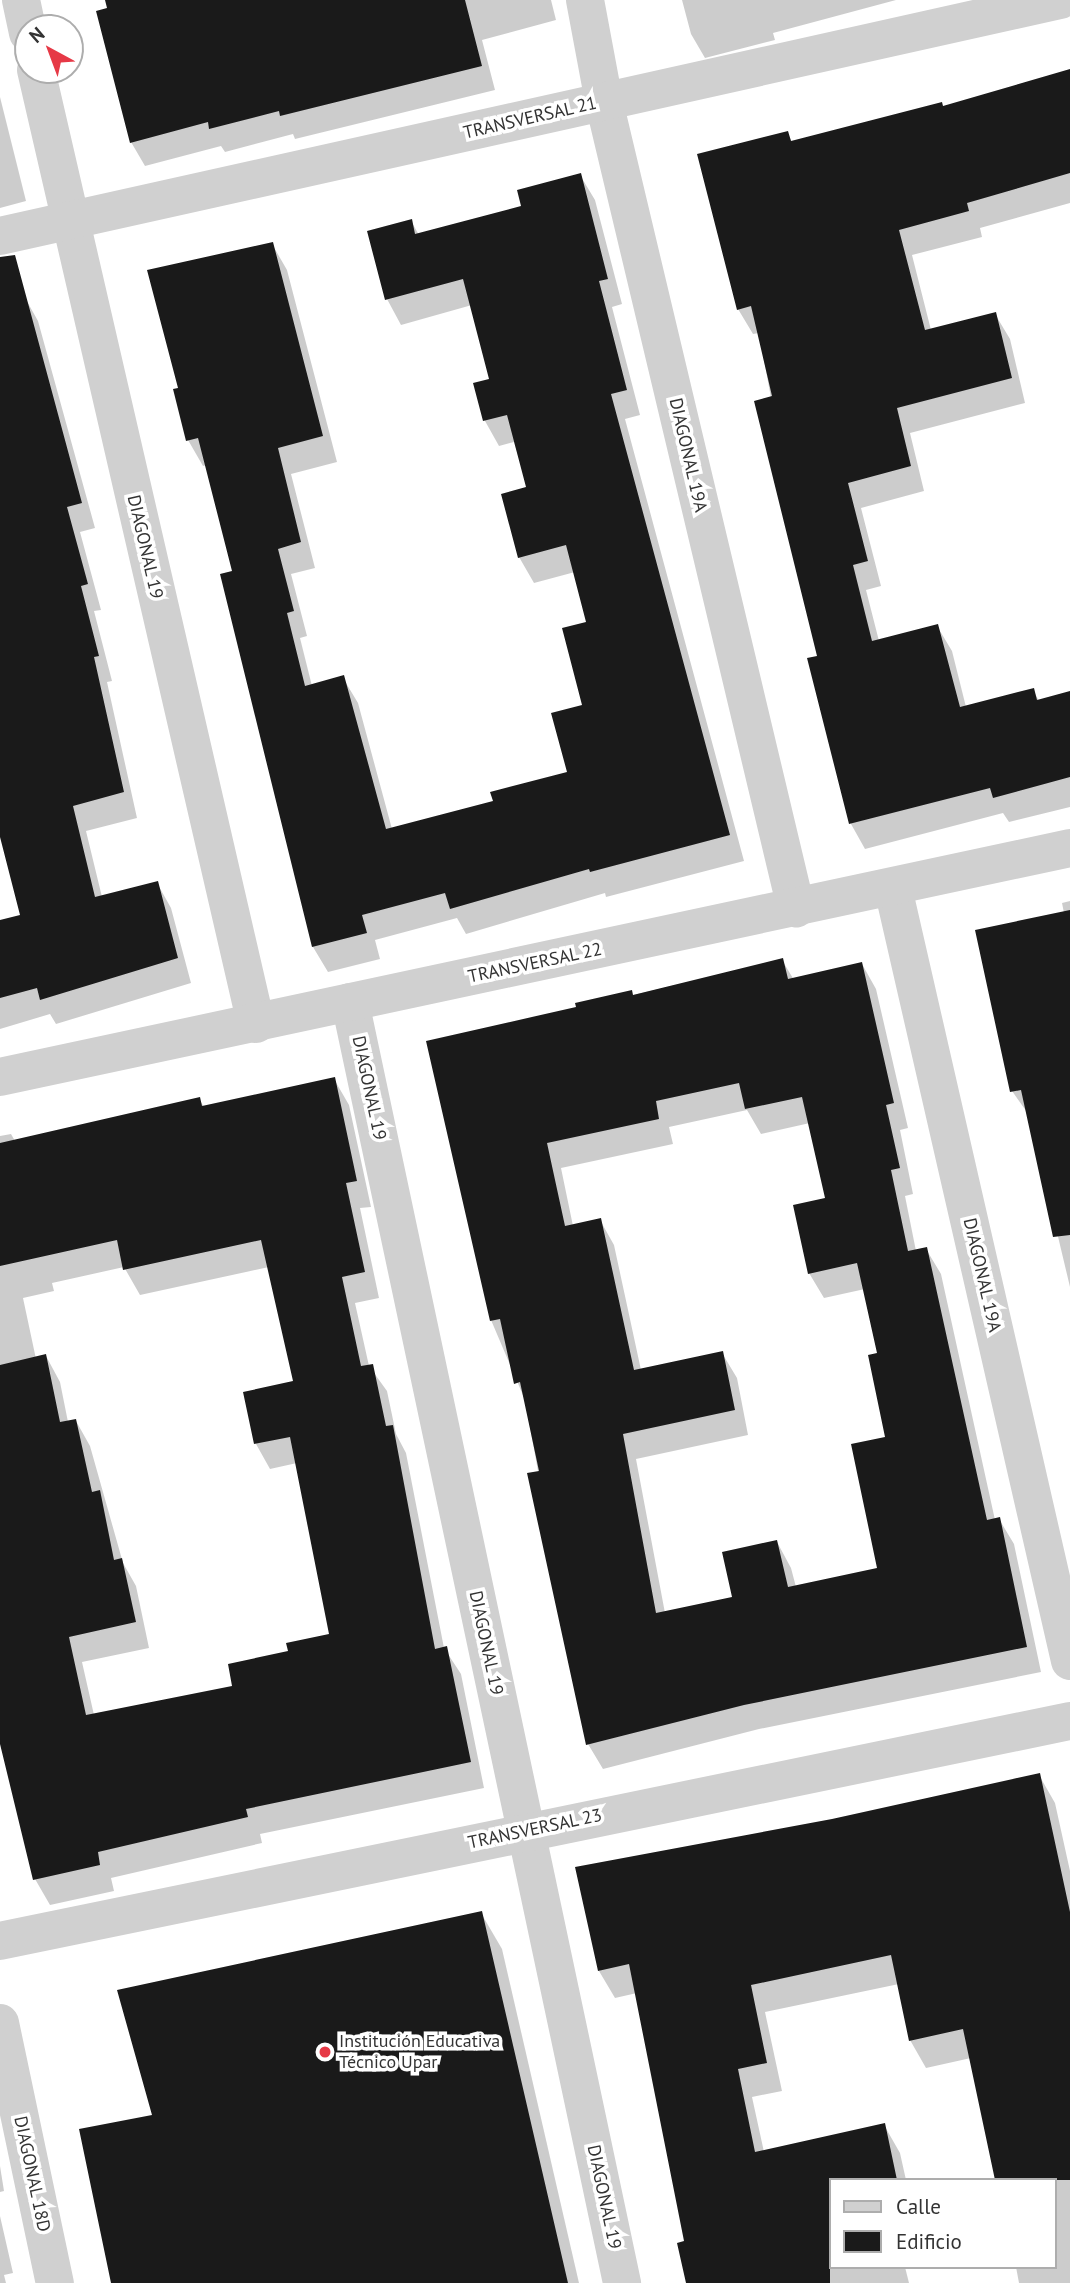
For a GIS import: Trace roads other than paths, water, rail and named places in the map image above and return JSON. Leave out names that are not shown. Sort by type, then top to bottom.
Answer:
[{"type":"street","name":"DIAGONAL 19A","points":[[585,0],[604,102],[796,908]]},
{"type":"street","name":"TRANSVERSAL 21","points":[[0,236],[1059,0]]},
{"type":"street","name":"DIAGONAL 19","points":[[39,84],[256,1024]]},
{"type":"street","name":"TRANSVERSAL 22","points":[[0,1077],[1070,848]]},
{"type":"street","name":"DIAGONAL 19A","points":[[893,888],[1070,1661]]},
{"type":"street","name":"DIAGONAL 19","points":[[350,1002],[622,2283]]},
{"type":"street","name":"TRANSVERSAL 23","points":[[0,1941],[526,1830],[1070,1721]]},
{"type":"street","name":"DIAGONAL 18D","points":[[0,2023],[55,2283]]},
{"type":"place","name":"Institución Educativa Técnico Upar","points":[[325,2052]]}]
